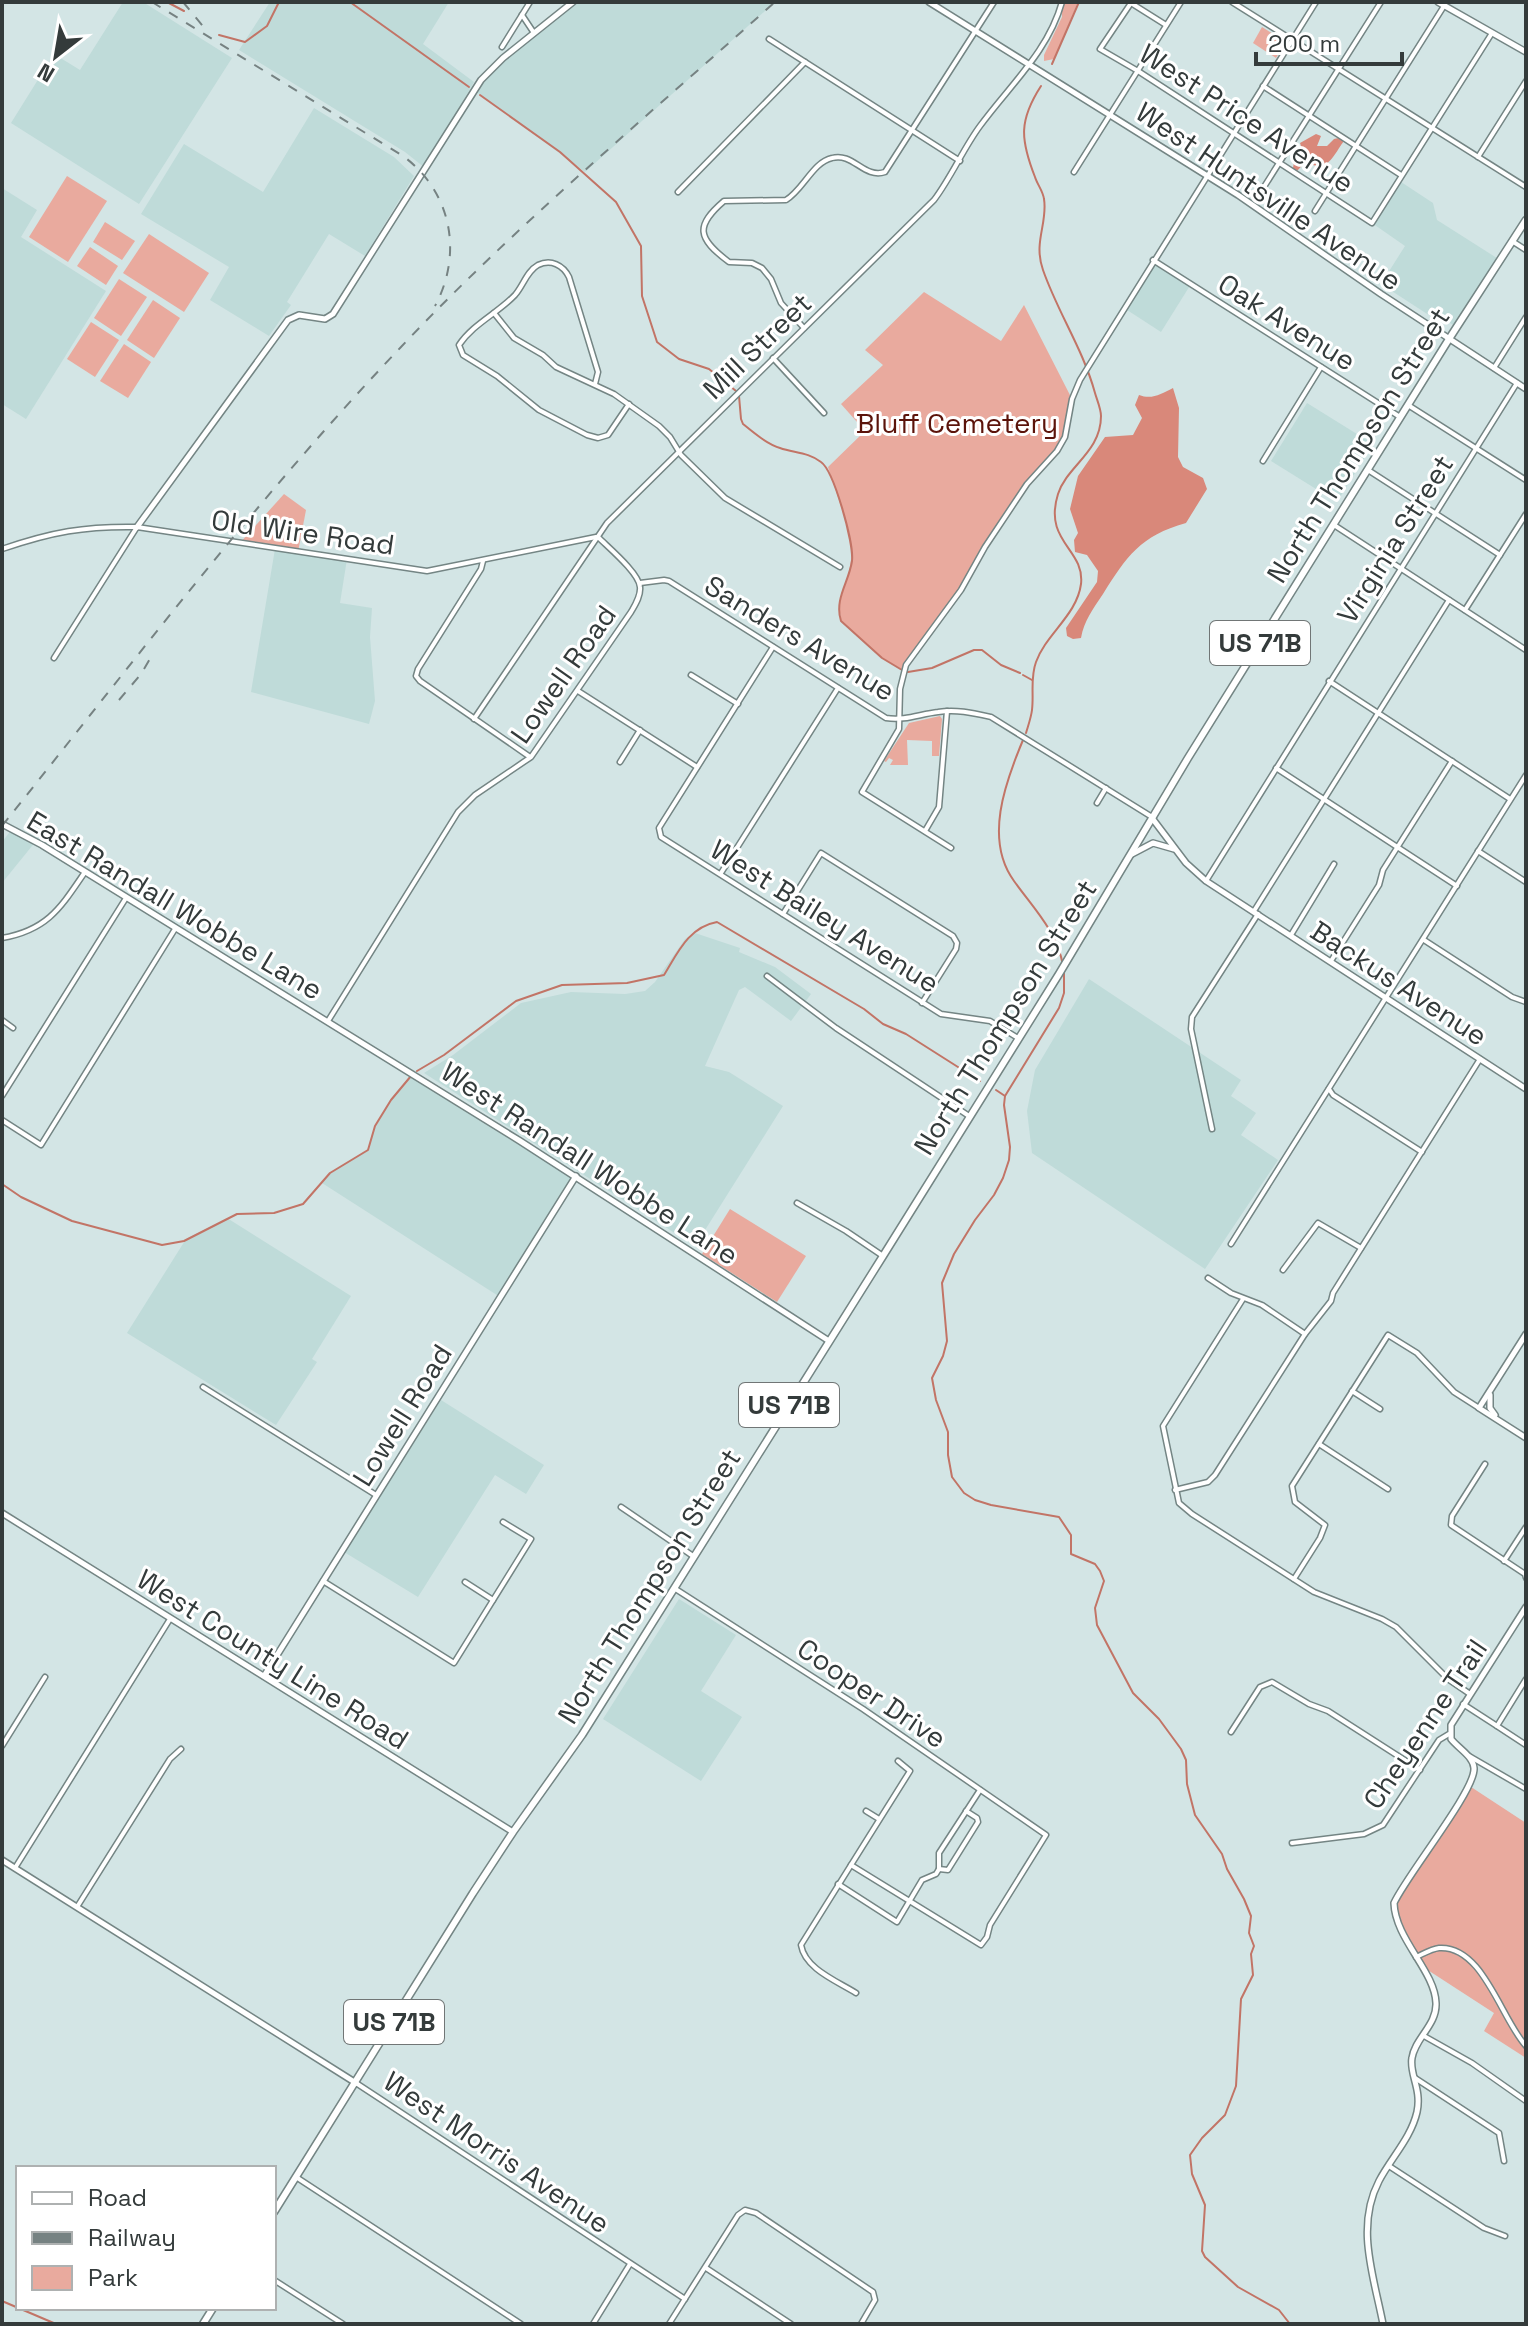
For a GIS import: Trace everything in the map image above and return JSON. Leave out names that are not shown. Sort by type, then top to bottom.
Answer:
[{"type":"main road","name":"North Thompson Street","points":[[513,1832],[582,1735],[1074,950],[1152,817],[1400,417],[1526,220]]},
{"type":"main road","name":"US 71B","points":[[276,2209],[513,1832]]},
{"type":"street","points":[[502,47],[530,2]]},
{"type":"street","points":[[54,658],[137,527],[288,320],[299,315],[325,319],[333,314],[472,94],[491,69],[573,2]]},
{"type":"street","name":"West Huntsville Avenue","points":[[929,2],[1208,175],[1526,389]]},
{"type":"street","points":[[804,328],[781,303],[771,279],[762,268],[752,263],[729,262],[715,249],[704,234],[705,219],[724,201],[786,200],[824,162],[834,157],[845,158],[873,174],[885,172],[994,2]]},
{"type":"street","name":"Mill Street","points":[[474,719],[607,523],[934,200],[979,128],[1048,38],[1062,2]]},
{"type":"street","points":[[1130,2],[1166,25]]},
{"type":"street","name":"West Price Avenue","points":[[1130,2],[1100,49],[1372,223],[1401,175]]},
{"type":"street","points":[[1074,172],[1181,2]]},
{"type":"street","points":[[1232,2],[1526,187]]},
{"type":"street","points":[[1246,11],[1252,2]]},
{"type":"street","points":[[951,848],[862,792],[899,729],[900,689],[906,665],[961,590],[1027,484],[1062,443],[1072,399],[1080,380],[1316,2]]},
{"type":"street","points":[[1262,190],[1381,2]]},
{"type":"street","points":[[1315,211],[1386,99],[1441,4],[1526,52]]},
{"type":"street","points":[[522,15],[534,33]]},
{"type":"street","points":[[1263,86],[1401,175],[1492,33]]},
{"type":"street","points":[[769,39],[960,161]]},
{"type":"street","points":[[678,192],[805,62]]},
{"type":"street","points":[[1478,157],[1526,81]]},
{"type":"street","points":[[1512,241],[1526,250]]},
{"type":"street","name":"Oak Avenue","points":[[1153,260],[1400,417]]},
{"type":"street","points":[[595,384],[598,372],[569,277],[563,268],[553,263],[537,266],[520,289],[461,342],[459,348],[463,355],[497,376],[539,410],[562,424],[598,438],[612,431],[629,404]]},
{"type":"street","points":[[494,313],[509,333],[556,367],[595,384],[665,431],[678,451],[725,498],[840,567]]},
{"type":"street","points":[[1494,368],[1526,317]]},
{"type":"street","points":[[773,358],[824,413]]},
{"type":"street","points":[[1263,461],[1321,367]]},
{"type":"street","name":"Virginia Street","points":[[1206,881],[1517,383]]},
{"type":"street","points":[[1408,405],[1526,480]]},
{"type":"street","points":[[1368,470],[1500,555]]},
{"type":"street","points":[[1465,610],[1526,514]]},
{"type":"street","points":[[1334,525],[1526,650]]},
{"type":"street","name":"Old Wire Road","points":[[2,549],[60,531],[98,526],[137,527],[427,571],[598,537]]},
{"type":"street","name":"Lowell Road","points":[[328,1021],[458,812],[475,795],[531,757],[631,612],[641,592],[640,583],[636,575],[598,537]]},
{"type":"street","points":[[483,561],[416,676],[531,757]]},
{"type":"street","name":"Sanders Avenue","points":[[640,583],[669,581],[878,714],[900,720],[947,711],[969,711],[991,717],[1152,817]]},
{"type":"street","points":[[1212,1129],[1191,1029],[1192,1017],[1449,600]]},
{"type":"street","points":[[578,691],[698,767],[773,647]]},
{"type":"street","points":[[691,675],[738,704]]},
{"type":"street","points":[[1329,681],[1510,799]]},
{"type":"street","points":[[721,873],[838,688]]},
{"type":"street","points":[[925,831],[939,807],[947,711]]},
{"type":"street","points":[[620,762],[640,730]]},
{"type":"street","points":[[1331,961],[1379,885],[1383,870],[1452,761]]},
{"type":"street","name":"West Bailey Avenue","points":[[698,767],[659,833],[661,837],[922,1003],[948,1016],[990,1021],[1019,1038]]},
{"type":"street","points":[[1276,768],[1457,886]]},
{"type":"street","points":[[1231,1244],[1526,775]]},
{"type":"street","points":[[1097,803],[1106,788]]},
{"type":"street","name":"Backus Avenue","points":[[1152,817],[1186,863],[1206,881],[1526,1089]]},
{"type":"street","name":"East Randall Wobbe Lane","points":[[2,824],[42,845],[328,1021]]},
{"type":"street","points":[[1128,857],[1146,844],[1175,849]]},
{"type":"street","points":[[1478,851],[1526,882]]},
{"type":"street","points":[[783,915],[821,853],[953,936],[956,949],[922,1003]]},
{"type":"street","name":"Backus Avenue","points":[[1291,935],[1334,864]]},
{"type":"street","points":[[2,938],[41,926],[60,908],[85,872]]},
{"type":"street","points":[[2,1096],[126,898]]},
{"type":"street","points":[[2,1120],[41,1145],[175,929]]},
{"type":"street","points":[[1424,940],[1512,997],[1526,1002]]},
{"type":"street","points":[[767,976],[836,1028],[970,1116]]},
{"type":"street","points":[[2,1020],[13,1028]]},
{"type":"street","name":"West Randall Wobbe Lane","points":[[328,1021],[576,1176],[829,1341]]},
{"type":"street","points":[[1175,1490],[1208,1482],[1215,1475],[1305,1334],[1331,1301],[1333,1293],[1480,1059]]},
{"type":"street","points":[[1329,1089],[1333,1095],[1422,1152]]},
{"type":"street","name":"Lowell Road","points":[[264,1676],[576,1176]]},
{"type":"street","points":[[797,1203],[883,1256]]},
{"type":"street","points":[[1283,1270],[1318,1223],[1361,1248]]},
{"type":"street","points":[[1208,1278],[1243,1299],[1262,1305],[1305,1334]]},
{"type":"street","points":[[1243,1299],[1163,1426],[1175,1490],[1182,1508],[1319,1595],[1390,1623],[1403,1632],[1448,1679],[1470,1694]]},
{"type":"street","points":[[1479,1408],[1526,1334]]},
{"type":"street","points":[[1294,1579],[1323,1534],[1324,1522],[1295,1502],[1291,1492],[1293,1483],[1388,1335],[1417,1353],[1454,1392],[1526,1438]]},
{"type":"street","points":[[203,1387],[376,1495]]},
{"type":"street","points":[[1491,1390],[1490,1408],[1501,1422]]},
{"type":"street","points":[[1352,1391],[1380,1409]]},
{"type":"street","points":[[1319,1444],[1388,1489]]},
{"type":"street","points":[[1485,1464],[1452,1516],[1451,1525],[1526,1575]]},
{"type":"street","points":[[621,1507],[693,1556]]},
{"type":"street","name":"West County Line Road","points":[[2,1513],[513,1832]]},
{"type":"street","points":[[322,1581],[454,1663],[531,1539],[503,1522]]},
{"type":"street","points":[[1504,1561],[1526,1527]]},
{"type":"street","points":[[465,1582],[493,1600]]},
{"type":"street","name":"Cooper Drive","points":[[674,1588],[863,1709],[1046,1835],[990,1925],[981,1945],[910,1901]]},
{"type":"street","name":"Cheyenne Trail","points":[[1292,1843],[1376,1830],[1389,1819],[1439,1740],[1449,1734],[1453,1720],[1526,1607]]},
{"type":"street","points":[[15,1868],[170,1619]]},
{"type":"street","points":[[2,1746],[45,1677]]},
{"type":"street","points":[[1497,1726],[1526,1679]]},
{"type":"street","points":[[1231,1732],[1260,1687],[1272,1682],[1309,1704],[1328,1711],[1420,1770]]},
{"type":"street","points":[[1463,1704],[1526,1745]]},
{"type":"street","points":[[1449,1734],[1467,1755],[1526,1789]]},
{"type":"street","points":[[77,1907],[170,1759],[181,1749]]},
{"type":"street","points":[[1383,2324],[1365,2225],[1373,2194],[1407,2137],[1416,2114],[1418,2088],[1412,2057],[1435,2015],[1436,2005],[1432,1988],[1398,1924],[1394,1903],[1470,1782],[1474,1768],[1467,1755]]},
{"type":"street","points":[[856,1993],[812,1965],[802,1953],[801,1945],[910,1771],[898,1761]]},
{"type":"street","points":[[838,1884],[897,1922],[922,1880],[932,1877],[939,1869],[939,1853],[980,1790]]},
{"type":"street","points":[[866,1811],[879,1819]]},
{"type":"street","points":[[939,1869],[948,1870],[978,1822],[966,1811]]},
{"type":"street","name":"West Morris Avenue","points":[[2,1860],[356,2083],[685,2299]]},
{"type":"street","points":[[851,1865],[910,1901]]},
{"type":"street","points":[[1416,1957],[1438,1948],[1465,1956],[1481,1973],[1526,2046]]},
{"type":"street","points":[[1424,2036],[1472,2063],[1526,2101]]},
{"type":"street","points":[[1415,2078],[1499,2133],[1504,2161]]},
{"type":"street","points":[[1389,2166],[1484,2228],[1505,2236]]},
{"type":"street","points":[[296,2177],[521,2324]]},
{"type":"street","points":[[669,2324],[738,2215],[745,2210],[756,2213],[869,2288],[876,2296],[861,2324]]},
{"type":"street","points":[[593,2324],[630,2264]]},
{"type":"street","points":[[705,2268],[791,2324]]},
{"type":"street","points":[[276,2281],[343,2324]]},
{"type":"shaded area","points":[[123,2],[143,2],[232,58],[139,204],[11,123],[54,54],[80,70]]},
{"type":"shaded area","points":[[270,2],[449,2],[423,44],[474,82],[425,168],[405,152],[239,50]]},
{"type":"shaded area","points":[[573,2],[775,2],[585,172],[475,91],[491,69]]},
{"type":"shaded area","points":[[314,108],[394,157],[414,176],[365,256],[329,234],[287,302],[291,305],[269,336],[210,300],[229,267],[141,214],[184,144],[263,192]]},
{"type":"shaded area","points":[[1316,134],[1321,136],[1317,146],[1327,146],[1334,139],[1343,137],[1344,141],[1328,163],[1313,165],[1310,157],[1297,171],[1293,168],[1296,150],[1300,151],[1300,143]]},
{"type":"shaded area","points":[[1398,180],[1433,203],[1437,220],[1500,260],[1456,327],[1447,321],[1438,321],[1381,284],[1405,246],[1372,223]]},
{"type":"shaded area","points":[[2,188],[37,210],[21,237],[106,291],[26,419],[2,404]]},
{"type":"shaded area","points":[[1153,260],[1191,284],[1161,332],[1124,308]]},
{"type":"shaded area","points":[[1173,388],[1179,408],[1178,457],[1183,467],[1203,478],[1207,489],[1186,523],[1157,534],[1136,549],[1089,615],[1081,638],[1073,639],[1067,636],[1066,628],[1097,582],[1098,571],[1087,555],[1075,552],[1074,540],[1078,533],[1070,509],[1078,476],[1105,437],[1133,435],[1142,418],[1135,405],[1139,395],[1152,397]]},
{"type":"shaded area","points":[[1307,403],[1373,444],[1337,502],[1271,461]]},
{"type":"shaded area","points":[[275,549],[347,559],[340,603],[372,608],[370,637],[375,701],[369,724],[251,692]]},
{"type":"shaded area","points":[[12,829],[36,841],[2,883],[2,842]]},
{"type":"shaded area","points":[[695,933],[740,948],[739,952],[775,967],[811,994],[791,1021],[745,987],[739,990],[705,1066],[729,1072],[783,1106],[695,1246],[424,1073],[521,1003],[571,992],[625,994],[645,991],[655,982],[685,939]]},
{"type":"shaded area","points":[[1089,979],[1241,1080],[1231,1096],[1256,1113],[1241,1135],[1278,1160],[1205,1269],[1032,1153],[1027,1111],[1035,1070]]},
{"type":"shaded area","points":[[413,1074],[576,1176],[500,1297],[322,1183],[330,1173],[368,1150],[381,1116]]},
{"type":"shaded area","points":[[227,1218],[351,1296],[312,1359],[317,1362],[276,1425],[127,1333],[186,1239]]},
{"type":"shaded area","points":[[441,1400],[544,1465],[526,1494],[495,1475],[418,1597],[344,1552]]},
{"type":"shaded area","points":[[679,1599],[736,1635],[701,1691],[742,1717],[701,1781],[603,1719]]},
{"type":"green space","points":[[1062,2],[1078,2],[1054,59],[1044,61],[1062,17]]},
{"type":"green space","points":[[1262,27],[1284,41],[1276,58],[1253,43]]},
{"type":"green space","points":[[67,176],[107,201],[68,262],[29,237]]},
{"type":"green space","points":[[105,222],[135,241],[122,260],[93,242]]},
{"type":"green space","points":[[149,234],[209,273],[184,312],[123,273]]},
{"type":"green space","points":[[90,247],[118,266],[106,285],[77,266]]},
{"type":"green space","points":[[119,279],[147,297],[121,336],[94,318]]},
{"type":"green space","name":"Bluff Cemetery","points":[[924,292],[1001,341],[1024,305],[1072,399],[1067,431],[1057,451],[1027,484],[961,590],[914,653],[905,671],[882,658],[841,621],[839,604],[852,553],[849,531],[828,467],[865,431],[841,404],[883,365],[865,350]]},
{"type":"green space","points":[[153,300],[180,318],[154,358],[127,340]]},
{"type":"green space","points":[[91,322],[119,340],[95,377],[67,359]]},
{"type":"green space","points":[[124,344],[151,362],[128,398],[100,381]]},
{"type":"green space","points":[[284,494],[306,510],[298,552],[239,544]]},
{"type":"green space","points":[[940,716],[939,756],[932,756],[932,741],[907,740],[908,765],[890,765],[893,760],[889,758],[884,761],[909,723]]},
{"type":"green space","points":[[730,1209],[806,1256],[777,1302],[702,1254]]},
{"type":"green space","points":[[1468,1785],[1526,1823],[1526,2058],[1484,2031],[1494,2013],[1420,1965],[1394,1912],[1398,1894]]},
{"type":"waterway","points":[[167,2],[184,11]]},
{"type":"waterway","points":[[219,35],[245,42],[267,26],[279,2]]},
{"type":"waterway","points":[[350,2],[469,87]]},
{"type":"waterway","points":[[1052,64],[1079,2]]},
{"type":"waterway","points":[[1026,733],[1032,710],[1036,662],[1074,605],[1081,584],[1077,562],[1056,523],[1058,494],[1096,439],[1101,416],[1084,361],[1040,260],[1044,199],[1027,152],[1024,130],[1029,109],[1041,86]]},
{"type":"waterway","points":[[480,95],[560,152],[616,202],[641,246],[642,296],[657,342],[679,359],[709,369],[736,391]]},
{"type":"waterway","points":[[739,396],[743,424],[770,444],[811,456],[826,468],[842,508],[852,552],[839,605],[841,621],[882,658],[902,670]]},
{"type":"waterway","points":[[908,672],[932,668],[974,650],[982,650],[1001,665],[1020,673]]},
{"type":"waterway","points":[[1023,675],[1032,680]]},
{"type":"waterway","points":[[1023,740],[1000,811],[1000,848],[1014,881],[1050,930],[1063,965]]},
{"type":"waterway","points":[[417,1071],[444,1055],[516,1001],[562,985],[627,983],[664,975],[692,935],[717,922],[980,1081]]},
{"type":"waterway","points":[[1064,971],[1064,993],[1059,1008],[1005,1096],[1010,1147],[1003,1178],[954,1254],[942,1283],[947,1341],[932,1378],[936,1400],[948,1432],[952,1477],[964,1493],[991,1505],[1059,1517],[1071,1535],[1071,1554],[1095,1564],[1100,1571],[1104,1581],[1095,1608],[1097,1625],[1133,1693],[1159,1719],[1181,1749],[1186,1760],[1187,1784],[1195,1815],[1222,1854],[1251,1916],[1249,1933],[1254,1946],[1251,1954],[1253,1975],[1241,1999],[1236,2086],[1225,2115],[1190,2155],[1192,2174],[1205,2205],[1202,2251],[1205,2257],[1238,2287],[1279,2310],[1290,2324]]},
{"type":"waterway","points":[[2,1184],[21,1197],[72,1221],[162,1245],[184,1241],[237,1214],[274,1213],[303,1204],[330,1173],[368,1150],[375,1126],[411,1076]]},
{"type":"waterway","points":[[996,1090],[1005,1096]]},
{"type":"waterway","points":[[2,2301],[16,2307]]},
{"type":"waterway","points":[[23,2310],[56,2324]]},
{"type":"railway","points":[[152,2],[403,156],[420,171],[433,187],[448,225],[449,266],[435,306]]},
{"type":"railway","points":[[183,2],[206,30]]},
{"type":"railway","points":[[2,826],[246,522],[401,347],[490,257],[775,2]]},
{"type":"railway","points":[[119,700],[141,674],[154,652]]}]
